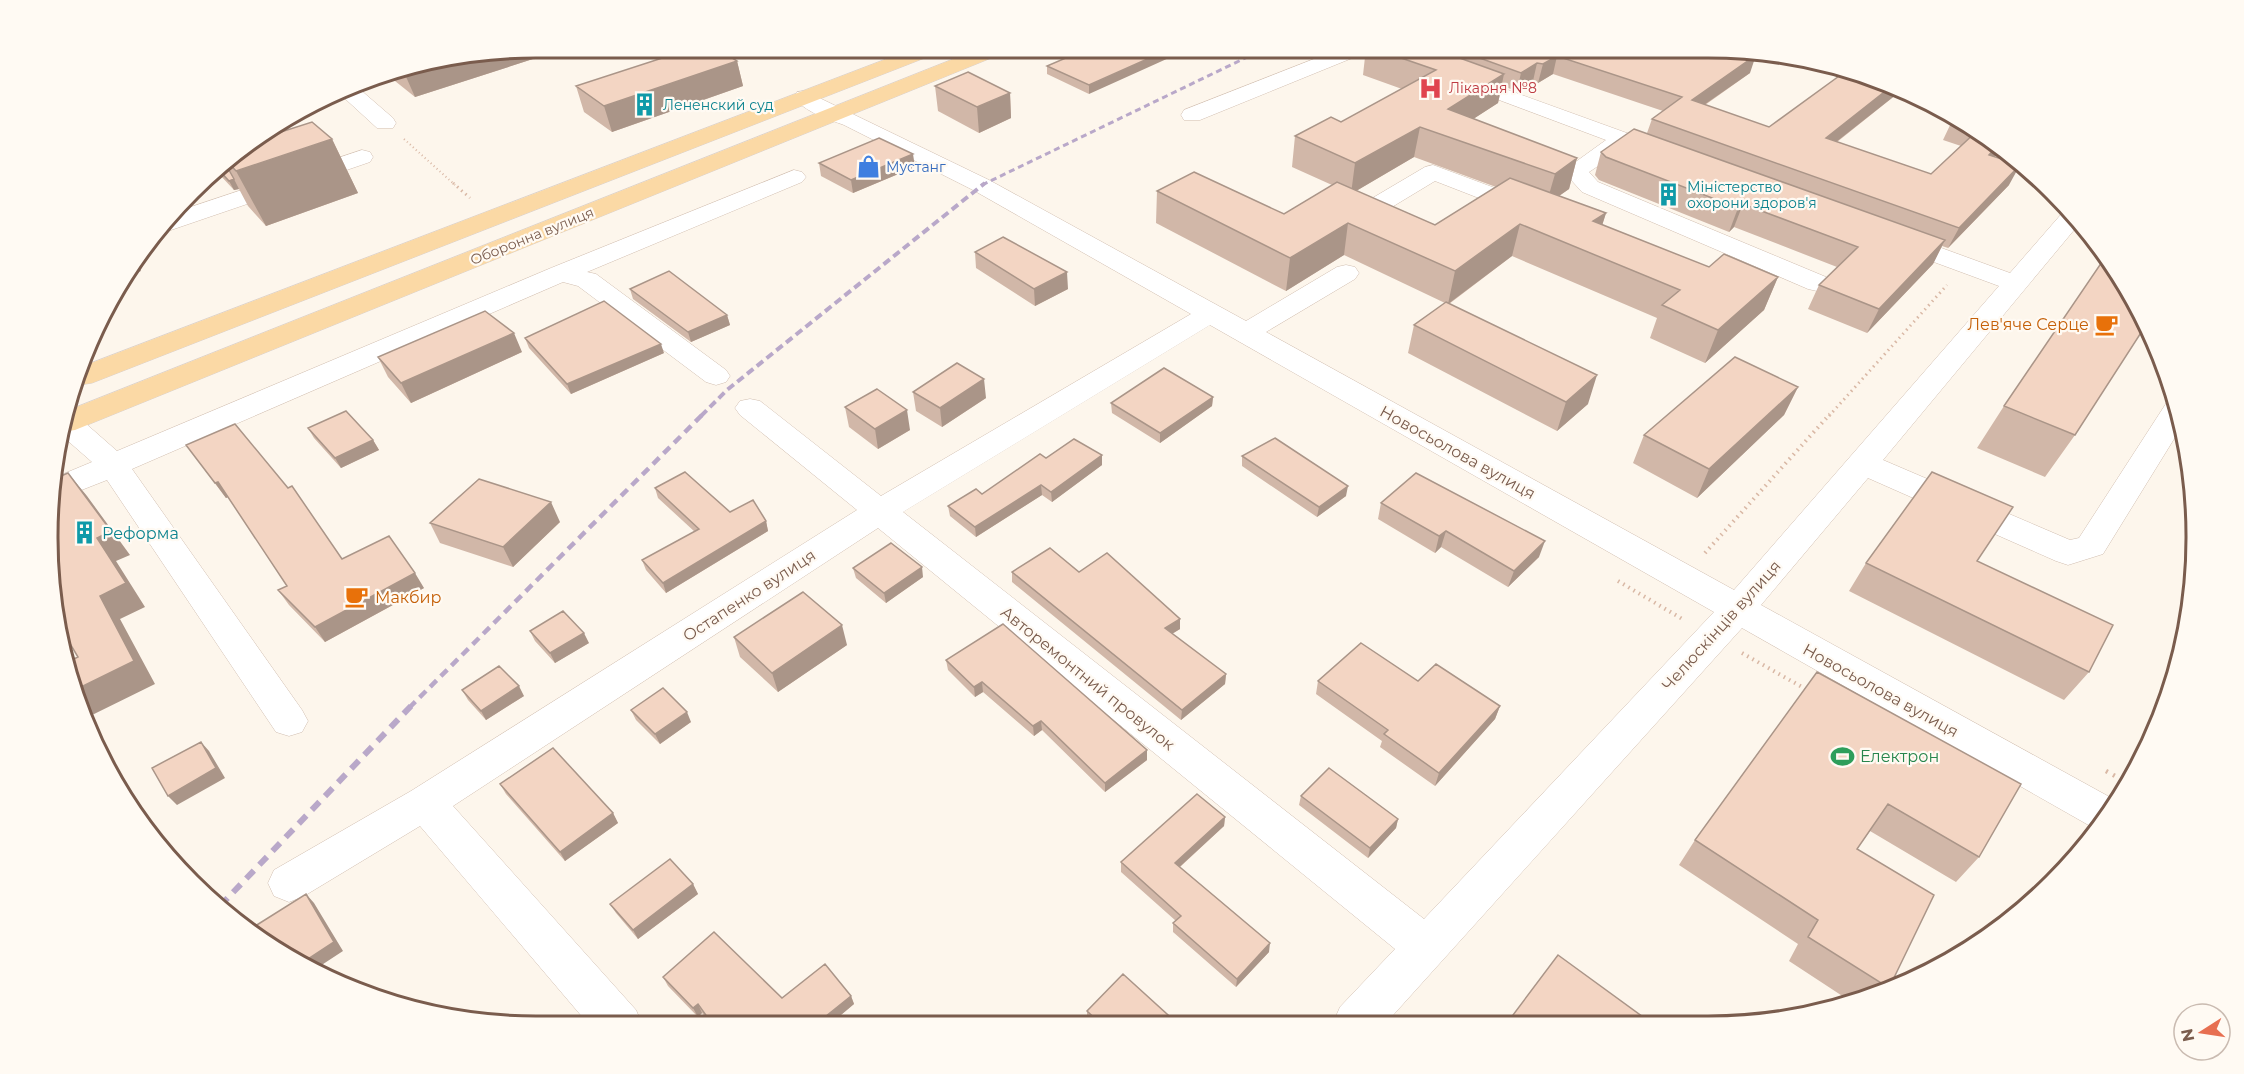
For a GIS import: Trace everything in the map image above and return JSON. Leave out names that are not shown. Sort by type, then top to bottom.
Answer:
[{"type":"main road","name":"Оборонна вулиця","points":[[87,375],[907,58]]},
{"type":"main road","name":"Оборонна вулиця","points":[[74,420],[974,58]]},
{"type":"street","points":[[1192,115],[1334,58]]},
{"type":"street","points":[[1438,71],[1685,162]]},
{"type":"street","points":[[354,95],[385,123]]},
{"type":"street","name":"Новосьолова вулиця","points":[[805,97],[832,114],[852,120],[981,185],[2099,811]]},
{"type":"street","points":[[1623,139],[1575,171],[1590,187],[1816,283]]},
{"type":"street","points":[[180,219],[362,156]]},
{"type":"street","points":[[1368,211],[1433,172],[1549,217]]},
{"type":"street","points":[[62,487],[794,177]]},
{"type":"street","points":[[1575,208],[1599,190]]},
{"type":"street","name":"Челюскінців вулиця","points":[[1362,1016],[1738,609],[2067,222]]},
{"type":"street","points":[[1875,232],[2014,283]]},
{"type":"street","points":[[1246,333],[1346,273]]},
{"type":"street","points":[[561,274],[587,280],[716,376]]},
{"type":"street","name":"Остапенко вулиця","points":[[289,883],[425,803],[880,512],[1212,313]]},
{"type":"street","name":"Авторемонтний провулок","points":[[750,408],[1426,947]]},
{"type":"street","points":[[1862,463],[2068,554],[2091,546],[2170,419]]},
{"type":"street","points":[[72,428],[113,465],[289,721]]},
{"type":"street","points":[[425,803],[611,1016]]},
{"type":"path","points":[[385,123],[494,218]]},
{"type":"path","points":[[1704,554],[1965,265]]},
{"type":"building","points":[[662,58],[732,58],[737,61],[604,106],[576,86]]},
{"type":"building","points":[[1066,58],[1150,58],[1089,85],[1047,66]]},
{"type":"building","points":[[1401,58],[1460,58],[1504,74],[1448,109],[1577,158],[1555,174],[1420,127],[1355,163],[1295,136],[1331,117],[1341,122],[1436,70]]},
{"type":"building","points":[[1480,58],[1554,58],[1543,64],[1537,63],[1521,73]]},
{"type":"building","points":[[1563,58],[1707,58],[1748,61],[1692,100],[1769,127],[1838,77],[1883,93],[1826,138],[1931,174],[1970,137],[1991,152],[1989,155],[2000,158],[2014,171],[1959,228],[1652,119],[1682,97]]},
{"type":"building","points":[[968,72],[1010,93],[977,107],[935,86]]},
{"type":"building","points":[[312,122],[332,139],[236,171],[233,168],[271,139],[285,131]]},
{"type":"building","points":[[1634,129],[1945,240],[1879,309],[1819,285],[1858,247],[1743,204],[1738,208],[1606,157],[1601,152]]},
{"type":"building","points":[[879,138],[913,154],[851,180],[819,163]]},
{"type":"building","points":[[229,171],[234,179],[229,181],[224,175]]},
{"type":"building","points":[[1194,172],[1284,214],[1337,182],[1435,225],[1510,178],[1606,213],[1593,221],[1709,267],[1724,254],[1778,277],[1718,330],[1662,305],[1680,290],[1520,224],[1455,271],[1348,223],[1290,258],[1157,191]]},
{"type":"building","points":[[1003,237],[1067,272],[1034,289],[975,252]]},
{"type":"building","points":[[2100,264],[2140,334],[2075,435],[2004,406]]},
{"type":"building","points":[[669,271],[727,315],[688,332],[630,289]]},
{"type":"building","points":[[604,301],[661,344],[567,384],[525,338]]},
{"type":"building","points":[[1446,302],[1597,375],[1566,402],[1414,325]]},
{"type":"building","points":[[485,311],[514,333],[401,383],[378,357]]},
{"type":"building","points":[[1735,357],[1798,387],[1709,469],[1644,435]]},
{"type":"building","points":[[957,363],[984,379],[940,408],[913,392]]},
{"type":"building","points":[[1164,368],[1213,397],[1160,433],[1111,403]]},
{"type":"building","points":[[877,389],[907,410],[875,429],[845,407]]},
{"type":"building","points":[[346,411],[373,440],[335,458],[308,428]]},
{"type":"building","points":[[235,424],[288,488],[292,486],[342,559],[389,536],[415,573],[315,627],[278,590],[287,586],[218,482],[215,483],[186,445]]},
{"type":"building","points":[[1275,438],[1348,486],[1319,507],[1242,456]]},
{"type":"building","points":[[1074,439],[1102,455],[1051,492],[1041,485],[975,527],[948,506],[976,489],[982,494],[1040,454],[1046,458]]},
{"type":"building","points":[[685,472],[730,512],[753,500],[766,521],[663,583],[642,560],[699,529],[655,488]]},
{"type":"building","points":[[1932,472],[2013,507],[1977,561],[2113,625],[2089,672],[1866,563]]},
{"type":"building","points":[[68,473],[111,531],[97,538],[126,583],[100,596],[134,661],[83,686],[74,659],[78,657],[72,647],[68,630],[60,568],[58,537],[63,475]]},
{"type":"building","points":[[1416,473],[1545,541],[1514,571],[1446,531],[1439,536],[1381,503]]},
{"type":"building","points":[[479,479],[551,502],[503,547],[430,523]]},
{"type":"building","points":[[891,543],[922,567],[884,593],[853,568]]},
{"type":"building","points":[[1050,548],[1079,572],[1107,553],[1180,619],[1165,628],[1226,674],[1182,710],[1012,572]]},
{"type":"building","points":[[803,592],[842,625],[772,673],[734,637]]},
{"type":"building","points":[[563,611],[584,633],[550,653],[530,631]]},
{"type":"building","points":[[1003,624],[1147,750],[1105,783],[1041,721],[1033,726],[982,682],[974,687],[946,660]]},
{"type":"building","points":[[1361,643],[1418,681],[1436,664],[1500,706],[1439,773],[1384,734],[1388,730],[1318,681]]},
{"type":"building","points":[[499,666],[519,686],[481,711],[462,690]]},
{"type":"building","points":[[1817,672],[2021,784],[1979,857],[1888,804],[1857,849],[1934,895],[1894,977],[1880,983],[1808,937],[1818,920],[1695,840]]},
{"type":"building","points":[[663,688],[687,712],[655,734],[631,710]]},
{"type":"building","points":[[201,742],[216,768],[168,796],[152,768]]},
{"type":"building","points":[[553,748],[613,813],[560,852],[500,784]]},
{"type":"building","points":[[1329,768],[1398,819],[1370,848],[1301,796]]},
{"type":"building","points":[[1197,794],[1225,817],[1175,863],[1270,943],[1237,979],[1173,923],[1181,916],[1121,862]]},
{"type":"building","points":[[670,859],[693,884],[633,930],[610,904]]},
{"type":"building","points":[[306,894],[334,942],[310,958],[257,925]]},
{"type":"building","points":[[714,932],[782,998],[825,964],[851,996],[826,1016],[707,1016],[698,1004],[693,1008],[663,977]]},
{"type":"building","points":[[1558,955],[1642,1016],[1512,1016]]},
{"type":"building","points":[[1123,974],[1169,1016],[1092,1016],[1087,1011]]},
{"type":"railway","points":[[983,184],[1245,58]]},
{"type":"railway","points":[[411,706],[727,390],[983,184]]},
{"type":"railway","points":[[226,900],[411,706]]},
{"type":"place","name":"Лікарня №8","points":[[1431,88]]},
{"type":"place","name":"Лененский суд","points":[[645,105]]},
{"type":"place","name":"Мустанг","points":[[868,167]]},
{"type":"place","name":"Міністерство охорони здоров'я","points":[[1669,195]]},
{"type":"place","name":"Лев'яче Серце","points":[[2107,324]]},
{"type":"place","name":"Реформа","points":[[84,533]]},
{"type":"place","name":"Макбир","points":[[357,597]]},
{"type":"place","name":"Електрон","points":[[1842,756]]}]
